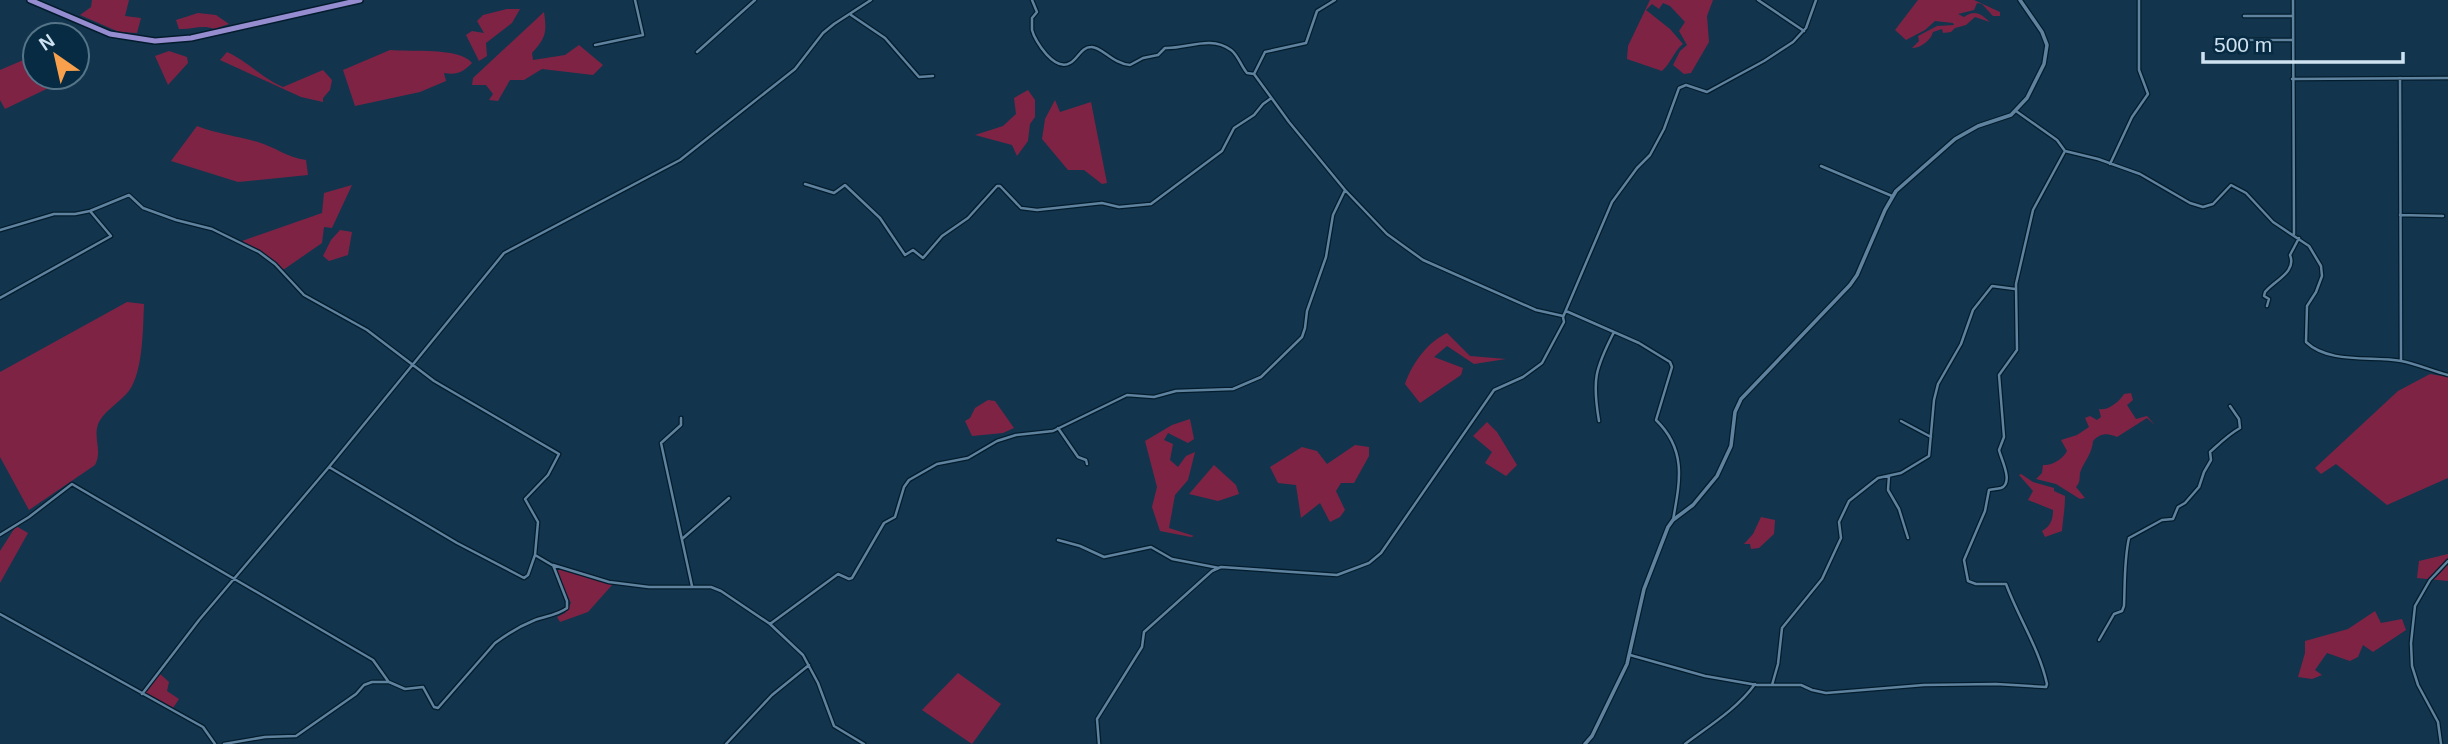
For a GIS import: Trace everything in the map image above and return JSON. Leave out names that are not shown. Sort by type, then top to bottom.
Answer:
[{"type":"main road","points":[[30,0],[110,34],[155,41],[191,38],[360,0]]},
{"type":"street","points":[[595,45],[643,35],[635,0]]},
{"type":"street","points":[[697,52],[755,0]]},
{"type":"street","points":[[142,694],[184,638],[329,467],[504,253],[680,160],[794,69],[823,33],[871,0]]},
{"type":"street","points":[[1031,0],[1037,12],[1031,18],[1032,31],[1044,51],[1058,63],[1069,64],[1086,48],[1091,47],[1099,49],[1111,60],[1130,65],[1143,58],[1158,55],[1165,48],[1179,49],[1205,41],[1231,50],[1247,73],[1254,74],[1345,190],[1387,234],[1418,257],[1536,310],[1563,317]]},
{"type":"street","points":[[1254,74],[1263,53],[1306,43],[1317,11],[1335,0]]},
{"type":"street","points":[[1758,0],[1804,31]]},
{"type":"street","points":[[1058,540],[1104,557],[1151,547],[1172,559],[1219,568],[1337,575],[1373,560],[1494,390],[1524,377],[1542,363],[1564,322],[1563,317],[1612,202],[1650,155],[1664,129],[1679,88],[1686,85],[1707,92],[1765,61],[1804,31],[1816,0]]},
{"type":"street","points":[[1673,520],[1693,505],[1717,476],[1731,446],[1735,412],[1746,392],[1857,275],[1892,196],[1955,139],[1978,127],[2005,118],[2016,111],[2027,98],[2047,52],[2042,32],[2020,0]]},
{"type":"street","points":[[2110,163],[2132,117],[2148,94],[2138,70],[2139,0]]},
{"type":"street","points":[[2293,0],[2294,234]]},
{"type":"street","points":[[850,14],[885,38],[919,77],[933,76]]},
{"type":"street","points":[[2244,16],[2293,16]]},
{"type":"street","points":[[2240,52],[2241,40],[2292,40]]},
{"type":"street","points":[[2400,78],[2401,361]]},
{"type":"street","points":[[2292,79],[2448,78]]},
{"type":"street","points":[[805,184],[834,193],[845,185],[880,218],[905,255],[913,250],[923,258],[942,236],[968,218],[997,186],[1021,208],[1037,210],[1102,203],[1118,207],[1151,204],[1222,150],[1234,128],[1272,99]]},
{"type":"street","points":[[2016,111],[2057,140],[2065,151],[2140,174],[2190,203],[2203,207],[2213,204],[2231,185],[2246,192],[2273,222],[2309,246],[2321,266],[2322,276],[2307,306],[2306,342],[2328,355],[2401,361],[2448,375]]},
{"type":"street","points":[[1630,655],[1705,676],[1755,684],[1801,685],[1826,693],[1924,685],[1996,684],[2046,687],[2048,684],[2037,648],[2017,614],[2006,584],[1976,584],[1968,581],[1968,570],[1964,564],[1989,490],[2002,488],[2006,484],[2007,476],[1998,450],[2004,437],[1999,375],[2017,350],[2015,289],[2033,210],[2065,151]]},
{"type":"street","points":[[1821,166],[1892,196]]},
{"type":"street","points":[[770,624],[838,574],[852,578],[884,523],[895,517],[904,487],[918,473],[937,464],[968,458],[997,441],[1016,435],[1040,434],[1058,428],[1127,395],[1154,397],[1176,391],[1233,389],[1261,377],[1302,337],[1307,311],[1326,257],[1333,215],[1345,190]]},
{"type":"street","points":[[0,230],[54,214],[75,215],[90,211],[129,195],[143,208],[220,232],[270,259],[304,295],[367,330],[434,381],[559,454],[548,475],[525,499],[538,522],[535,555],[528,575],[524,578],[457,543],[329,467]]},
{"type":"street","points":[[0,298],[111,236],[90,211]]},
{"type":"street","points":[[2400,215],[2443,216]]},
{"type":"street","points":[[2267,306],[2269,299],[2264,296],[2265,292],[2291,268],[2290,255],[2300,238]]},
{"type":"street","points":[[1772,685],[1783,628],[1822,579],[1841,538],[1839,522],[1849,501],[1878,478],[1908,470],[1929,456],[1935,393],[1942,375],[1961,344],[1973,310],[1992,286],[2015,289]]},
{"type":"street","points":[[1566,311],[1639,343],[1667,359],[1672,367],[1656,420],[1674,443],[1680,479],[1673,520],[1644,589],[1630,655],[1592,736],[1585,744]]},
{"type":"street","points":[[1599,421],[1596,376],[1598,365],[1614,332]]},
{"type":"street","points":[[2099,640],[2114,614],[2123,611],[2127,577],[2125,559],[2129,538],[2162,520],[2173,519],[2178,507],[2199,487],[2211,460],[2210,452],[2225,440],[2229,433],[2240,428],[2239,419],[2230,406]]},
{"type":"street","points":[[681,418],[681,425],[661,443],[692,586]]},
{"type":"street","points":[[1900,421],[1931,437]]},
{"type":"street","points":[[1058,428],[1076,454],[1086,460],[1087,464]]},
{"type":"street","points":[[1889,476],[1888,490],[1899,509],[1908,538]]},
{"type":"street","points":[[0,535],[72,484],[373,660],[389,682]]},
{"type":"street","points":[[682,539],[729,498]]},
{"type":"street","points":[[535,555],[553,565],[609,582],[649,587],[711,587],[721,591],[770,624],[803,655],[834,726],[864,744]]},
{"type":"street","points":[[2441,744],[2438,722],[2423,698],[2415,676],[2411,643],[2415,606],[2430,580],[2448,561]]},
{"type":"street","points":[[224,744],[265,737],[296,736],[356,694],[364,685],[372,682],[389,682],[405,689],[423,687],[434,707],[439,708],[495,643],[531,621],[568,608],[553,565]]},
{"type":"street","points":[[1099,744],[1097,719],[1142,647],[1144,632],[1212,571],[1219,568]]},
{"type":"street","points":[[0,614],[203,727],[215,744]]},
{"type":"street","points":[[726,744],[772,695],[809,665]]},
{"type":"street","points":[[1685,744],[1715,719],[1738,705],[1755,684]]},
{"type":"shaded area","points":[[92,0],[129,0],[125,16],[141,18],[137,33],[119,32],[80,15],[91,7]]},
{"type":"shaded area","points":[[1650,0],[1713,0],[1707,16],[1709,42],[1691,73],[1684,74],[1673,65],[1680,51],[1687,45],[1679,31],[1685,22],[1670,6],[1663,3],[1659,9],[1652,4],[1646,10],[1670,29],[1683,44],[1662,71],[1627,59],[1628,46]]},
{"type":"shaded area","points":[[1918,0],[1974,0],[2000,12],[2000,16],[1993,16],[1982,4],[1977,3],[1974,10],[1958,14],[1964,17],[1971,13],[1978,14],[1990,22],[1975,17],[1951,32],[1943,33],[1942,29],[1933,32],[1925,43],[1912,48],[1919,41],[1918,36],[1937,26],[1954,25],[1935,21],[1906,40],[1895,30]]},
{"type":"shaded area","points":[[520,9],[512,23],[486,43],[487,56],[479,61],[466,35],[472,31],[484,33],[477,21],[483,15]]},
{"type":"shaded area","points":[[544,12],[544,34],[532,53],[533,60],[565,55],[579,45],[603,65],[593,75],[542,69],[524,80],[510,80],[498,101],[489,100],[493,94],[486,85],[472,85],[473,78]]},
{"type":"shaded area","points":[[198,13],[216,15],[229,24],[214,29],[179,29],[176,20]]},
{"type":"shaded area","points":[[390,50],[446,52],[457,54],[472,63],[459,72],[444,73],[446,81],[420,92],[355,106],[343,70]]},
{"type":"shaded area","points":[[169,51],[187,57],[188,63],[168,85],[155,56]]},
{"type":"shaded area","points":[[227,52],[283,87],[323,70],[332,80],[330,90],[323,102],[301,97],[220,60]]},
{"type":"shaded area","points":[[21,61],[21,91],[42,91],[5,109],[0,100],[0,70]]},
{"type":"shaded area","points":[[1028,90],[1035,100],[1035,117],[1030,124],[1028,141],[1017,156],[1012,145],[975,135],[1003,126],[1016,114],[1014,98]]},
{"type":"shaded area","points":[[1055,100],[1060,112],[1091,102],[1107,183],[1102,184],[1084,170],[1068,170],[1042,139],[1045,119]]},
{"type":"shaded area","points":[[197,126],[258,142],[306,160],[308,175],[238,182],[171,161]]},
{"type":"shaded area","points":[[352,185],[332,228],[324,227],[322,243],[283,270],[267,256],[242,241],[322,213],[324,193]]},
{"type":"shaded area","points":[[340,230],[352,232],[348,255],[329,261],[323,256]]},
{"type":"shaded area","points":[[127,302],[144,304],[138,368],[129,391],[99,422],[95,465],[29,510],[0,457],[0,372]]},
{"type":"shaded area","points":[[1447,333],[1470,356],[1506,359],[1474,364],[1447,346],[1434,357],[1463,368],[1461,375],[1420,403],[1405,384],[1422,354],[1433,342]]},
{"type":"shaded area","points":[[2430,374],[2448,377],[2448,478],[2387,505],[2336,464],[2321,474],[2315,468],[2398,391]]},
{"type":"shaded area","points":[[2131,393],[2133,400],[2127,405],[2136,419],[2147,416],[2155,425],[2147,418],[2117,437],[2104,434],[2093,441],[2076,487],[2085,498],[2080,499],[2056,484],[2036,479],[2042,473],[2043,465],[2060,459],[2067,451],[2061,440],[2077,435],[2089,427],[2085,418],[2090,416],[2097,420],[2101,417],[2099,409],[2110,407],[2124,394]]},
{"type":"shaded area","points":[[988,400],[995,401],[1014,428],[1003,433],[972,436],[965,421],[970,418],[975,408]]},
{"type":"shaded area","points":[[1190,419],[1194,439],[1188,443],[1168,433],[1164,440],[1173,444],[1170,460],[1178,467],[1186,456],[1195,452],[1188,480],[1175,495],[1169,528],[1194,536],[1191,537],[1160,531],[1152,507],[1157,487],[1145,441],[1172,425]]},
{"type":"shaded area","points":[[1487,422],[1497,432],[1517,465],[1506,476],[1485,463],[1492,452],[1473,436]]},
{"type":"shaded area","points":[[1355,445],[1369,447],[1369,456],[1354,483],[1341,483],[1336,491],[1345,510],[1340,517],[1330,522],[1320,503],[1301,518],[1296,485],[1278,483],[1270,467],[1302,447],[1317,451],[1327,464]]},
{"type":"shaded area","points":[[1214,465],[1236,485],[1239,494],[1218,501],[1189,494]]},
{"type":"shaded area","points":[[2019,475],[2033,482],[2054,488],[2054,491],[2065,496],[2062,531],[2045,537],[2042,531],[2051,522],[2053,510],[2028,500],[2033,491]]},
{"type":"shaded area","points":[[1761,517],[1775,520],[1774,534],[1759,548],[1751,549],[1750,544],[1744,544],[1753,534]]},
{"type":"shaded area","points":[[16,526],[28,533],[0,583],[0,551]]},
{"type":"shaded area","points":[[2448,554],[2448,581],[2417,578],[2419,561]]},
{"type":"shaded area","points":[[555,570],[613,584],[588,612],[560,622],[557,617],[565,613],[571,603]]},
{"type":"shaded area","points":[[2375,611],[2381,623],[2402,619],[2406,630],[2373,652],[2363,645],[2358,657],[2350,661],[2327,653],[2315,670],[2322,675],[2312,679],[2298,677],[2305,653],[2305,641],[2348,629]]},
{"type":"shaded area","points":[[159,673],[169,682],[167,691],[179,699],[171,711],[142,694]]},
{"type":"shaded area","points":[[958,673],[1001,704],[972,744],[922,710]]}]
